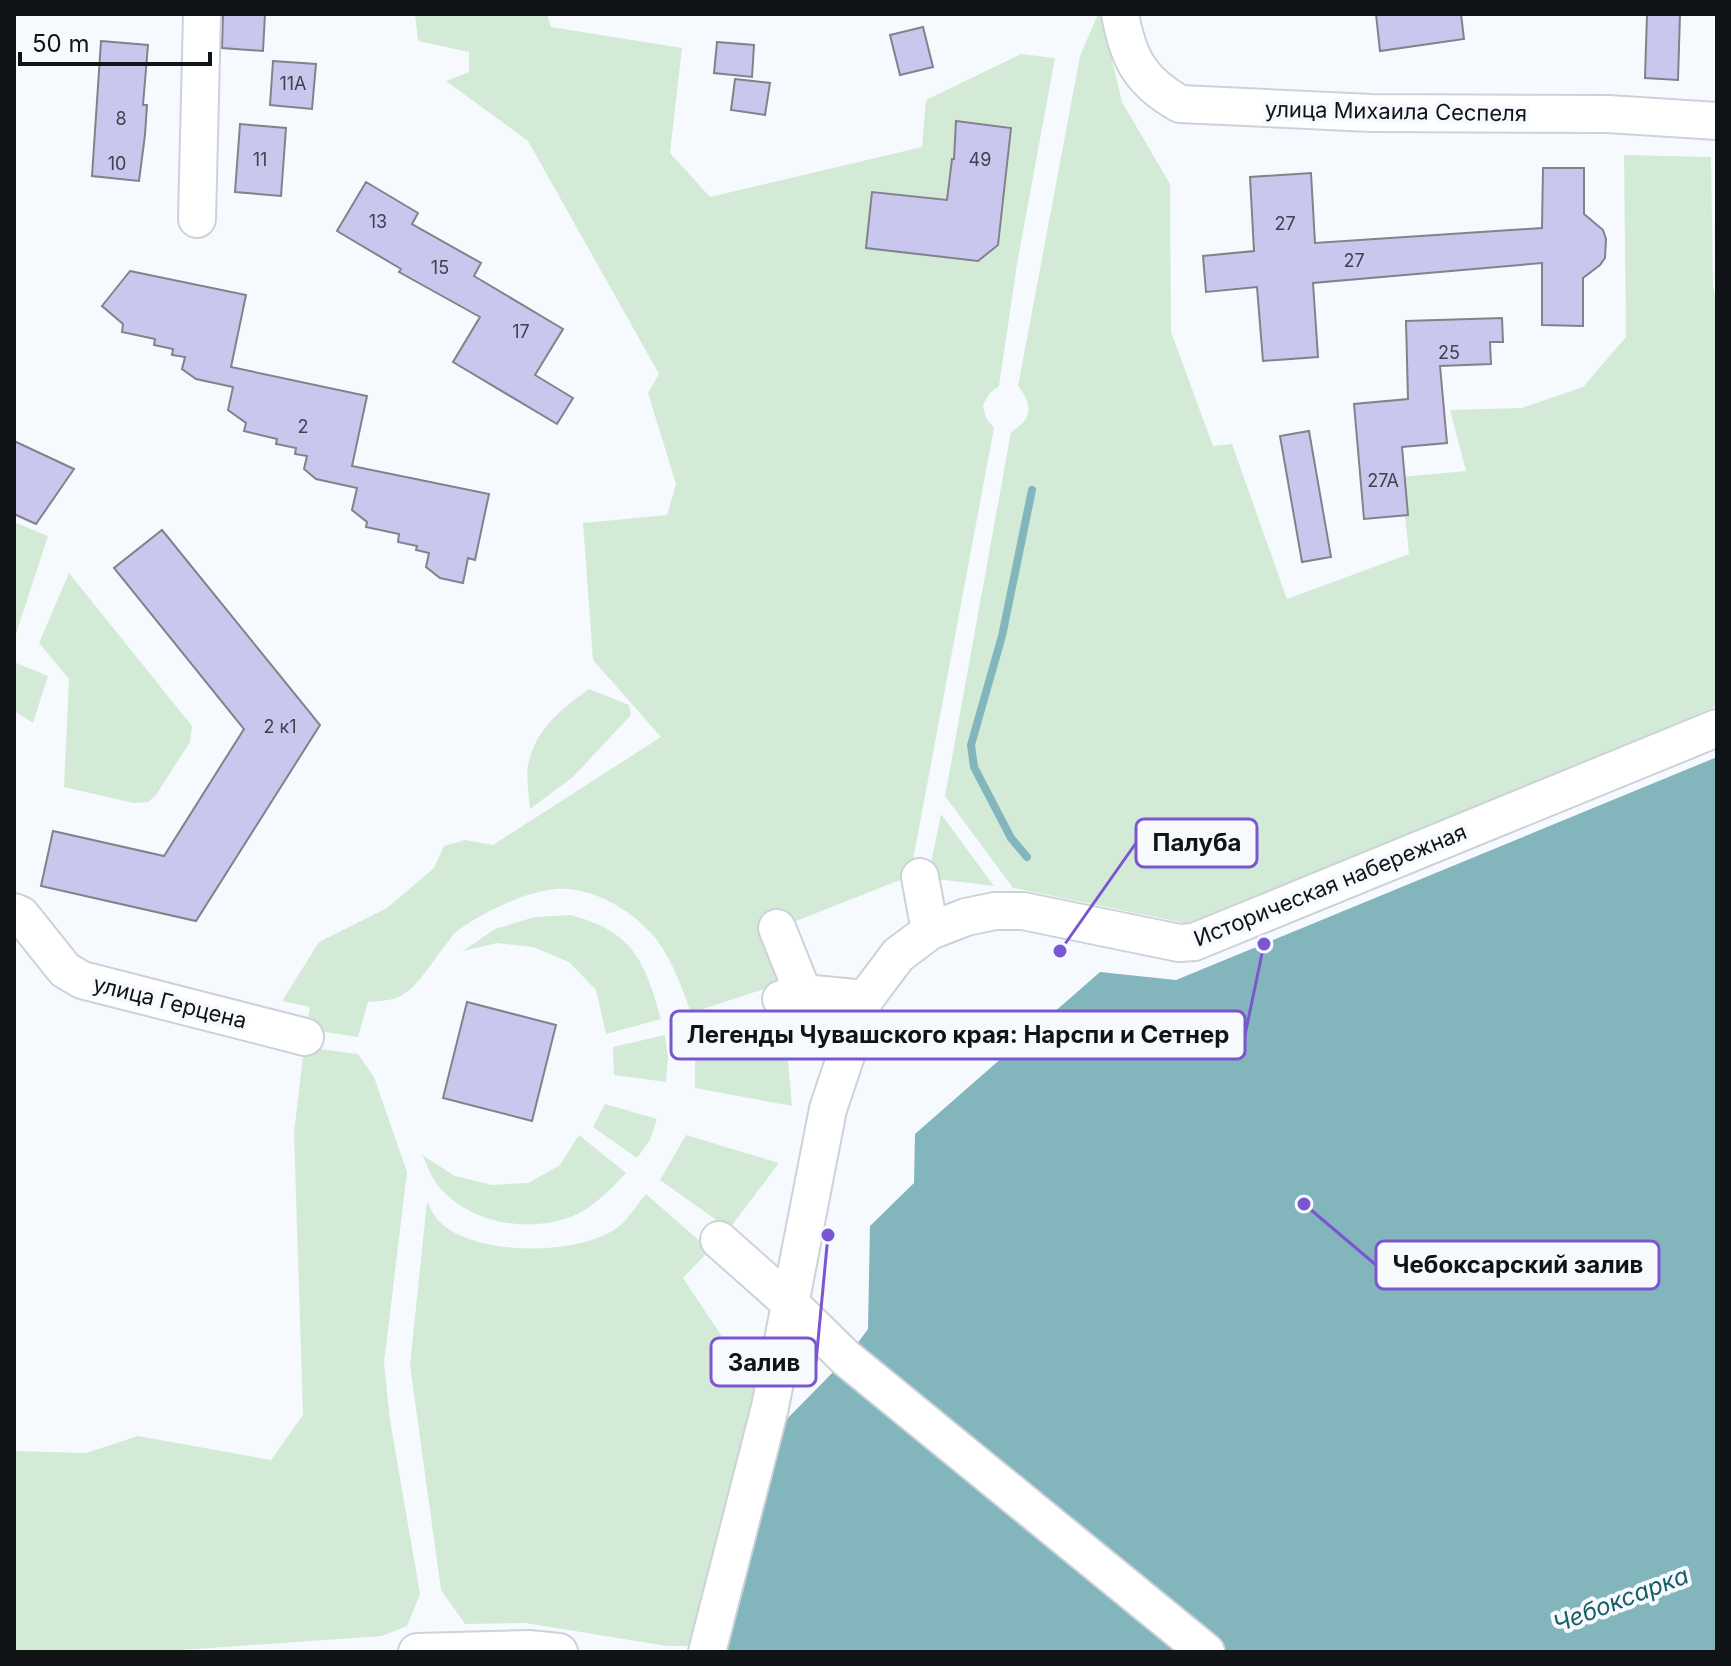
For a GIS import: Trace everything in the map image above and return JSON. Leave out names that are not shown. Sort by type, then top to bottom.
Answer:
[{"type":"street","points":[[197,219],[202,14]]},
{"type":"street","name":"улица Михаила Сеспеля","points":[[1121,18],[1140,73],[1158,91],[1180,104],[1371,113],[1608,114],[1717,121]]},
{"type":"street","name":"Историческая набережная","points":[[707,1652],[770,1407],[828,1109],[865,999],[898,955],[930,931],[966,917],[995,911],[1023,911],[1179,943],[1194,942],[1717,728]]},
{"type":"street","points":[[920,877],[930,931]]},
{"type":"street","name":"улица Герцена","points":[[14,912],[21,915],[65,970],[82,980],[305,1037]]},
{"type":"street","points":[[777,928],[792,996],[865,999]]},
{"type":"street","points":[[719,1240],[846,1358],[1206,1652]]},
{"type":"street","points":[[417,1652],[529,1649],[559,1652]]},
{"type":"green space","points":[[415,14],[547,14],[551,27],[682,48],[670,153],[710,197],[922,147],[926,100],[1021,54],[1055,58],[1017,264],[999,386],[983,405],[986,418],[994,428],[910,876],[771,931],[779,984],[691,1013],[668,957],[648,930],[612,903],[570,889],[544,891],[518,898],[470,922],[451,937],[408,991],[393,999],[368,1002],[358,1037],[306,1029],[310,1007],[282,1001],[319,942],[387,908],[434,868],[444,846],[465,840],[493,845],[661,737],[593,660],[583,523],[667,515],[676,484],[648,393],[659,374],[528,141],[446,81],[469,72],[469,52],[418,41]]},
{"type":"green space","points":[[1098,14],[1101,14],[1122,102],[1170,184],[1171,332],[1213,446],[1232,444],[1287,599],[1409,554],[1401,477],[1466,471],[1450,410],[1522,408],[1583,387],[1626,337],[1624,155],[1711,157],[1713,286],[1717,306],[1717,706],[1220,921],[1189,924],[1013,888],[945,796],[1011,432],[1027,417],[1028,406],[1018,386],[1080,56]]},
{"type":"green space","points":[[14,522],[48,536],[14,640]]},
{"type":"green space","points":[[69,573],[192,726],[190,742],[156,795],[148,802],[133,803],[64,787],[69,679],[39,643]]},
{"type":"green space","points":[[14,662],[48,676],[33,723],[14,711]]},
{"type":"green space","points":[[589,689],[629,705],[631,715],[573,777],[530,809],[527,770],[531,753],[551,721]]},
{"type":"green space","points":[[941,814],[994,886],[928,878]]},
{"type":"green space","points":[[570,915],[609,930],[633,951],[649,981],[661,1019],[606,1034],[596,990],[569,962],[533,947],[497,943],[463,951],[495,929],[535,917]]},
{"type":"green space","points":[[784,1016],[792,1106],[695,1088],[695,1036]]},
{"type":"green space","points":[[665,1035],[668,1058],[666,1082],[614,1075],[613,1047]]},
{"type":"green space","points":[[304,1047],[358,1054],[374,1077],[407,1172],[384,1363],[390,1420],[420,1594],[407,1626],[382,1636],[154,1652],[14,1652],[14,1451],[86,1453],[138,1436],[271,1460],[303,1415],[294,1133]]},
{"type":"green space","points":[[605,1104],[657,1119],[650,1140],[637,1158],[593,1127]]},
{"type":"green space","points":[[579,1135],[626,1173],[601,1198],[580,1213],[536,1224],[498,1221],[464,1208],[436,1183],[422,1155],[455,1176],[492,1185],[528,1183],[560,1165]]},
{"type":"green space","points":[[686,1135],[779,1163],[729,1229],[660,1180]]},
{"type":"green space","points":[[646,1194],[710,1250],[683,1278],[759,1392],[698,1638],[688,1646],[667,1646],[525,1623],[465,1624],[441,1590],[410,1365],[427,1202],[439,1221],[458,1234],[505,1247],[532,1248],[559,1247],[606,1234],[623,1223]]},
{"type":"water","name":"Чебоксарка","points":[[1717,757],[1717,1652],[1220,1652],[851,1352],[868,1329],[870,1226],[914,1183],[915,1134],[1100,972],[1176,980]]},
{"type":"water","points":[[841,1364],[1192,1652],[720,1652],[782,1424]]},
{"type":"building","points":[[223,14],[265,14],[263,51],[222,48]]},
{"type":"building","points":[[1376,14],[1461,14],[1464,39],[1380,51]]},
{"type":"building","points":[[1647,14],[1680,14],[1678,80],[1645,78]]},
{"type":"building","points":[[923,27],[933,67],[900,75],[890,35]]},
{"type":"building","points":[[101,41],[148,45],[143,105],[147,105],[139,181],[92,176]]},
{"type":"building","points":[[717,42],[754,45],[752,77],[714,73]]},
{"type":"building","points":[[273,61],[316,64],[312,109],[270,105]]},
{"type":"building","points":[[735,79],[770,83],[765,115],[731,110]]},
{"type":"building","points":[[956,121],[1011,128],[998,245],[978,261],[866,248],[872,192],[947,200]]},
{"type":"building","points":[[240,124],[286,128],[281,196],[235,192]]},
{"type":"building","points":[[1543,168],[1584,168],[1584,214],[1603,230],[1606,239],[1605,258],[1583,278],[1583,326],[1542,325],[1542,263],[1313,283],[1318,357],[1263,361],[1257,287],[1206,292],[1203,256],[1254,251],[1250,177],[1311,173],[1315,243],[1542,228]]},
{"type":"building","points":[[366,182],[418,213],[412,224],[481,263],[474,276],[563,329],[535,375],[573,398],[557,424],[453,362],[480,317],[399,272],[401,269],[337,231]]},
{"type":"building","points":[[130,271],[246,295],[231,367],[367,396],[352,466],[489,494],[475,560],[468,558],[463,583],[440,578],[426,567],[429,553],[416,550],[417,546],[398,542],[399,534],[366,527],[367,522],[352,510],[357,488],[316,479],[304,469],[307,456],[295,454],[296,448],[276,444],[277,439],[244,431],[246,423],[228,410],[233,387],[196,379],[182,369],[185,357],[172,355],[173,349],[154,345],[155,339],[122,332],[123,324],[102,306]]},
{"type":"building","points":[[1502,318],[1503,342],[1490,342],[1491,364],[1440,366],[1447,443],[1402,447],[1408,515],[1364,519],[1354,404],[1408,399],[1406,321]]},
{"type":"building","points":[[1309,431],[1331,557],[1302,562],[1280,436]]},
{"type":"building","points":[[14,441],[74,469],[36,524],[14,514]]},
{"type":"building","points":[[162,530],[320,725],[196,921],[41,886],[53,831],[164,856],[244,729],[114,568]]},
{"type":"building","points":[[467,1002],[556,1025],[532,1121],[443,1098]]},
{"type":"waterway","points":[[1027,857],[1011,838],[974,767],[971,745],[1002,636],[1032,490]]},
{"type":"place","name":"Легенды Чувашского края: Нарспи и Сетнер","points":[[1264,944]]},
{"type":"place","name":"Палуба","points":[[1060,951]]},
{"type":"place","name":"Чебоксарский залив","points":[[1304,1204]]},
{"type":"place","name":"Залив","points":[[828,1235]]}]
